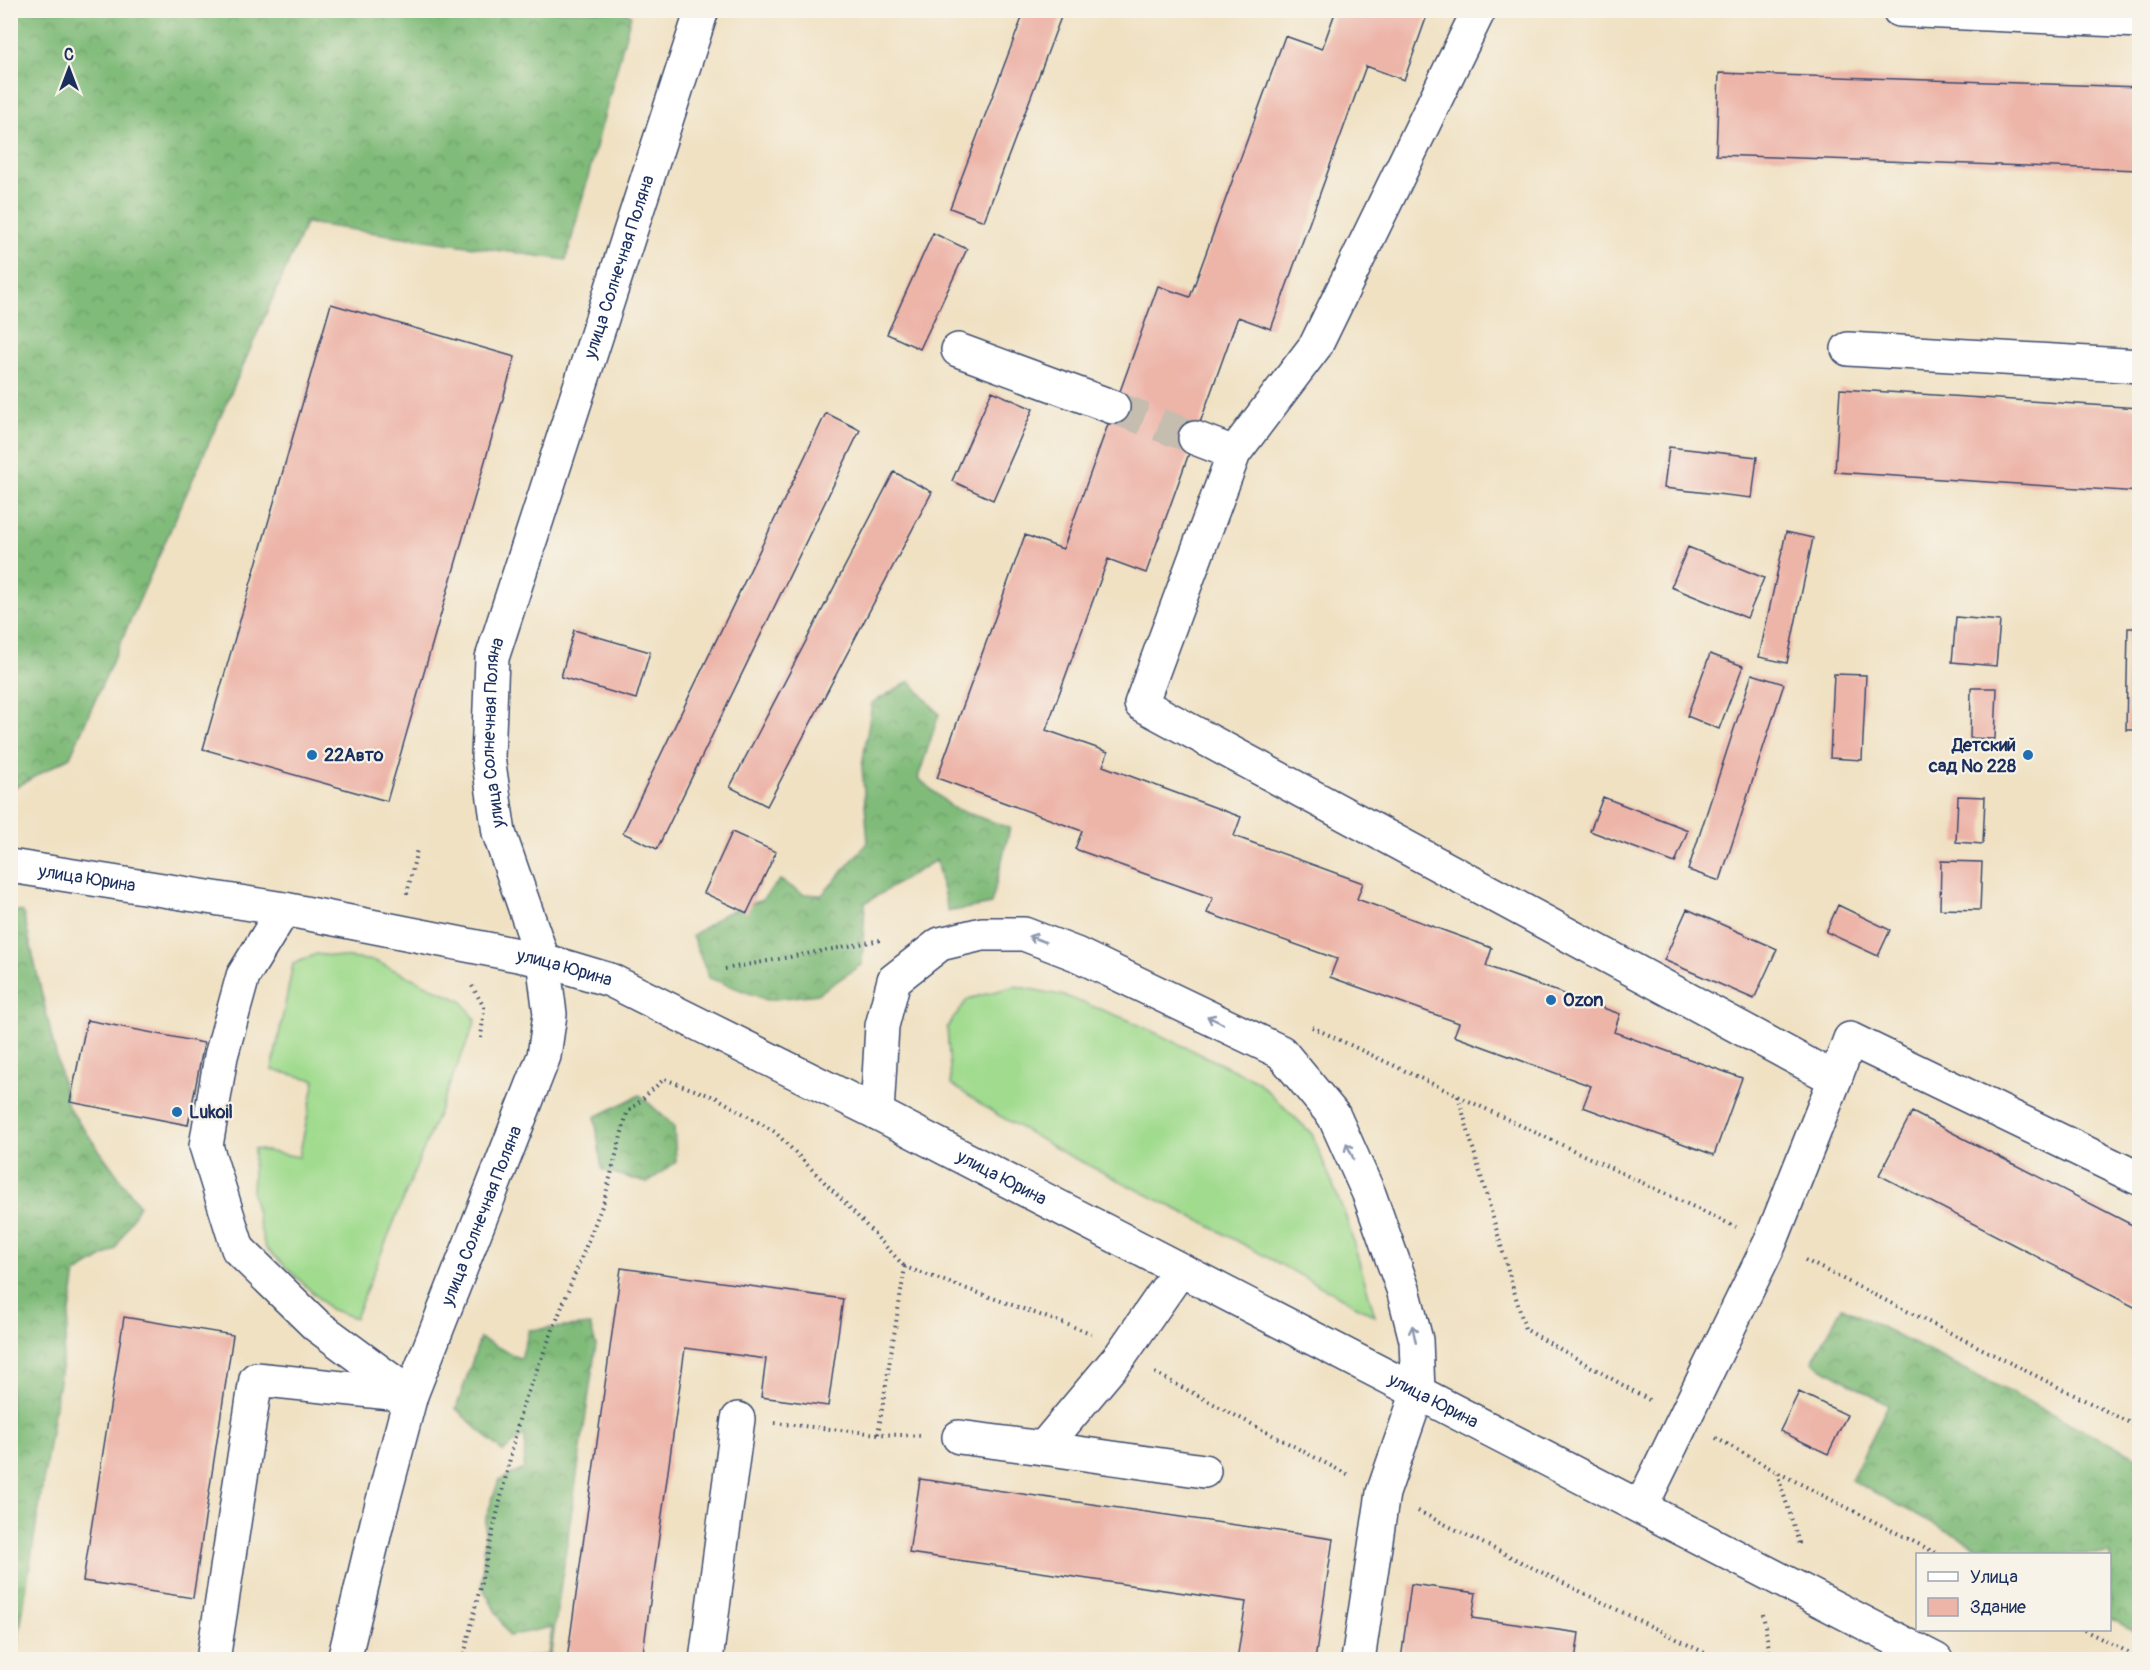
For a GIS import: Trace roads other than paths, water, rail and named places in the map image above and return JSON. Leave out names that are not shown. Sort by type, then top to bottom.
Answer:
[{"type":"street","name":"улица Солнечная Поляна","points":[[344,1659],[411,1395],[544,1056],[550,1014],[543,960],[499,833],[488,757],[492,658],[702,10]]},
{"type":"street","points":[[1479,10],[1316,345],[1234,453],[1141,704],[1835,1079]]},
{"type":"street","points":[[1899,10],[2139,21]]},
{"type":"street","points":[[1848,349],[2139,366]]},
{"type":"street","points":[[958,350],[1113,408]]},
{"type":"street","points":[[1195,438],[1234,453]]},
{"type":"street","name":"улица Юрина","points":[[10,866],[284,909],[543,960],[610,981],[877,1113],[1936,1659]]},
{"type":"street","points":[[284,909],[243,976],[221,1056],[206,1146],[238,1249],[316,1325],[411,1395]]},
{"type":"street","points":[[877,1113],[882,1026],[894,980],[940,944],[982,934],[1024,934],[1076,954],[1281,1052],[1334,1116],[1369,1194],[1403,1288],[1416,1340],[1418,1392],[1383,1493],[1358,1659]]},
{"type":"street","points":[[1641,1507],[1770,1243],[1850,1039],[2139,1179]]},
{"type":"street","points":[[1043,1448],[1121,1356],[1180,1270]]},
{"type":"street","points":[[213,1659],[256,1379],[411,1395]]},
{"type":"street","points":[[706,1659],[738,1419]]},
{"type":"street","points":[[959,1437],[1204,1470]]},
{"type":"tunnel","points":[[1113,407],[1195,438]]},
{"type":"place","name":"22Авто","points":[[312,755]]},
{"type":"place","name":"Детский сад № 228","points":[[2028,755]]},
{"type":"place","name":"Ozon","points":[[1551,1000]]},
{"type":"place","name":"Lukoil","points":[[177,1112]]}]
